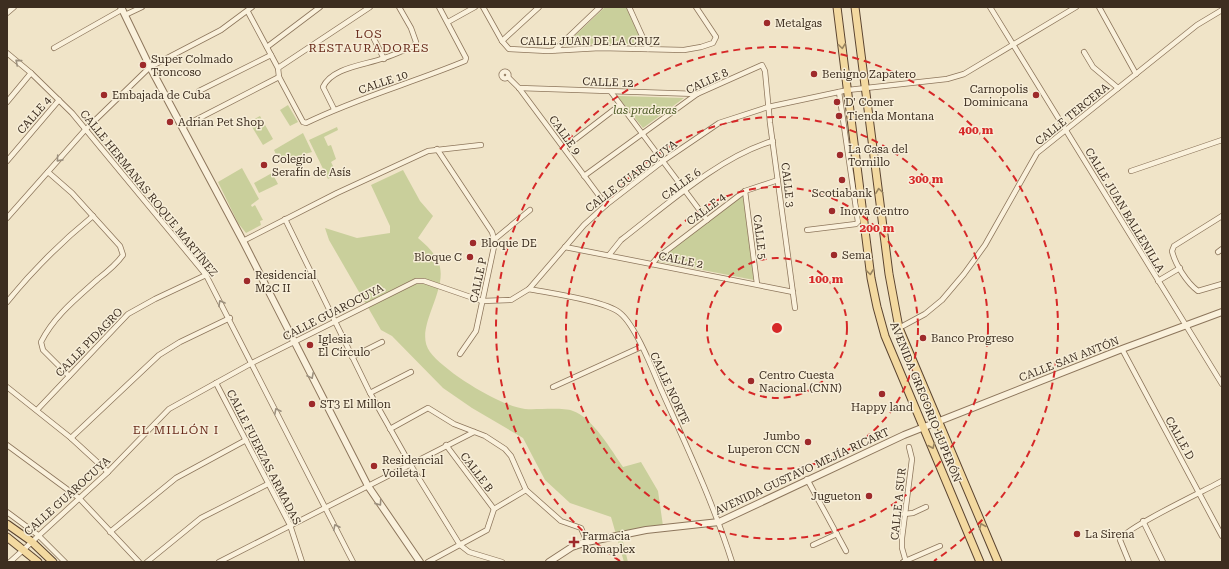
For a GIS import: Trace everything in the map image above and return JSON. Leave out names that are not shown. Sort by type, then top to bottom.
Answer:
[{"type":"main road","name":"AVENIDA GREGORIO LUPERÓN","points":[[837,7],[871,278],[877,307],[885,336],[980,562]]},
{"type":"main road","name":"AVENIDA GREGORIO LUPERÓN","points":[[855,7],[889,274],[899,328],[998,562]]},
{"type":"main road","points":[[7,524],[31,541],[53,562]]},
{"type":"main road","points":[[7,537],[38,562]]},
{"type":"street","points":[[7,13],[14,7]]},
{"type":"street","points":[[54,48],[123,10],[142,7]]},
{"type":"street","points":[[7,218],[85,130],[150,67],[221,30],[248,12],[252,7]]},
{"type":"street","points":[[267,47],[320,7]]},
{"type":"street","points":[[278,68],[370,7]]},
{"type":"street","points":[[334,109],[323,87],[324,84],[339,72],[384,59],[410,48],[416,42],[411,28],[399,7]]},
{"type":"street","points":[[439,7],[448,22],[475,7]]},
{"type":"street","name":"CALLE JUAN DE LA CRUZ","points":[[483,7],[502,41],[509,49],[514,51],[600,48],[694,49],[713,43],[716,37],[696,7]]},
{"type":"street","points":[[502,41],[539,7]]},
{"type":"street","points":[[555,50],[600,7]]},
{"type":"street","points":[[629,7],[648,49]]},
{"type":"street","name":"CALLE JUAN BALLENILLA","points":[[990,7],[1012,45],[1221,381]]},
{"type":"street","name":"CALLE GUAROCUYA","points":[[10,562],[31,541],[108,472],[169,408],[252,363],[416,281],[424,281],[482,301],[511,300],[529,289],[584,225],[606,205],[663,162],[719,123],[768,106],[848,90],[947,79],[964,74],[974,70],[1012,45],[1076,7]]},
{"type":"street","points":[[1099,7],[1136,74]]},
{"type":"street","points":[[123,10],[150,67],[242,241],[368,486],[420,562]]},
{"type":"street","name":"CALLE TERCERA","points":[[899,328],[924,314],[942,300],[964,274],[985,245],[1037,153],[1065,129],[1198,25],[1222,10]]},
{"type":"street","points":[[182,127],[279,77],[278,68],[248,12]]},
{"type":"street","name":"CALLE 10","points":[[279,77],[305,123],[334,109],[427,77],[465,61],[466,58],[448,22]]},
{"type":"street","points":[[374,39],[384,59]]},
{"type":"street","points":[[1084,52],[1093,67],[1118,88]]},
{"type":"street","name":"CALLE HERMANAS ROQUE MARTÍNEZ","points":[[7,53],[31,73],[72,113],[206,275],[230,318],[353,562]]},
{"type":"street","points":[[199,91],[271,55]]},
{"type":"street","name":"CALLE 8","points":[[584,176],[697,94],[734,78],[758,65],[763,66]]},
{"type":"street","name":"CALLE 3","points":[[763,66],[765,71],[768,106],[795,308]]},
{"type":"street","points":[[7,102],[31,73]]},
{"type":"street","name":"CALLE 9","points":[[508,77],[519,88],[606,205]]},
{"type":"street","name":"CALLE 12","points":[[519,88],[697,94]]},
{"type":"street","points":[[611,92],[707,220]]},
{"type":"street","points":[[807,230],[856,224],[858,222],[839,92]]},
{"type":"street","name":"CALLE 4","points":[[7,161],[59,100]]},
{"type":"street","points":[[564,148],[620,105]]},
{"type":"street","points":[[1131,171],[1222,140]]},
{"type":"street","name":"CALLE 6","points":[[609,256],[621,240],[686,191],[737,156],[773,142]]},
{"type":"street","points":[[242,241],[284,219],[428,151],[481,145]]},
{"type":"street","points":[[437,149],[492,232],[495,240],[530,210]]},
{"type":"street","points":[[48,172],[93,216],[120,246],[123,255],[56,320],[43,338],[41,346],[43,350],[69,376]]},
{"type":"street","name":"CALLE 4","points":[[652,264],[657,258],[745,191],[778,180]]},
{"type":"street","name":"CALLE 5","points":[[745,191],[757,284]]},
{"type":"street","points":[[7,302],[38,266],[66,238],[93,216]]},
{"type":"street","points":[[1222,216],[1174,246],[1172,250],[1180,268],[1193,288],[1198,291],[1222,284]]},
{"type":"street","points":[[284,219],[370,393],[410,464],[460,544],[470,552],[502,562]]},
{"type":"street","name":"CALLE P","points":[[460,354],[476,331],[495,240]]},
{"type":"street","name":"CALLE 2","points":[[565,247],[793,292]]},
{"type":"street","points":[[1158,281],[1180,268]]},
{"type":"street","name":"CALLE PIDAGRO","points":[[37,410],[132,310],[206,275]]},
{"type":"street","name":"CALLE NORTE","points":[[529,289],[578,299],[614,310],[620,312],[628,322],[641,347],[719,522],[732,562]]},
{"type":"street","name":"CALLE SAN ANTÓN","points":[[924,427],[1122,349],[1222,312]]},
{"type":"street","points":[[71,438],[159,355],[180,342],[230,318]]},
{"type":"street","points":[[352,357],[382,342]]},
{"type":"street","points":[[553,387],[641,347]]},
{"type":"street","name":"CALLE D","points":[[1122,349],[1222,536]]},
{"type":"street","points":[[370,393],[411,372]]},
{"type":"street","name":"CALLE FUERZAS ARMADAS","points":[[216,383],[290,525],[302,562]]},
{"type":"street","points":[[7,387],[71,438],[108,472]]},
{"type":"street","points":[[390,429],[428,408],[454,424],[474,432],[505,449],[511,456],[526,490],[561,521],[581,528],[587,542]]},
{"type":"street","name":"AVENIDA GUSTAVO MEJÍA RICART","points":[[549,562],[572,548],[587,542],[646,530],[719,522],[924,427]]},
{"type":"street","points":[[219,562],[474,432]]},
{"type":"street","points":[[110,532],[176,478],[246,440]]},
{"type":"street","points":[[7,445],[79,498],[139,562]]},
{"type":"street","name":"CALLE B","points":[[446,445],[494,510]]},
{"type":"street","name":"CALLE A SUR","points":[[905,562],[902,543],[904,514],[912,459],[909,447]]},
{"type":"street","points":[[807,480],[846,552]]},
{"type":"street","points":[[1129,562],[1120,538],[1143,521],[1222,481]]},
{"type":"street","points":[[147,562],[201,518],[268,484]]},
{"type":"street","points":[[428,562],[487,530],[494,510],[526,490]]},
{"type":"street","points":[[904,514],[913,513],[926,507]]},
{"type":"street","points":[[7,512],[38,535],[65,562]]},
{"type":"street","points":[[1143,521],[1163,562]]},
{"type":"street","points":[[813,545],[836,534]]},
{"type":"street","points":[[905,562],[940,546]]},
{"type":"green space","points":[[605,7],[626,7],[643,44],[565,45]]},
{"type":"green space","name":"las praderas","points":[[617,96],[620,96],[684,98],[643,128]]},
{"type":"green space","points":[[288,105],[298,122],[290,126],[280,110]]},
{"type":"green space","points":[[260,116],[273,139],[263,145],[249,122]]},
{"type":"green space","points":[[337,127],[338,130],[324,137],[328,146],[331,145],[336,159],[331,162],[337,174],[328,179],[309,140]]},
{"type":"green space","points":[[303,133],[312,152],[279,161],[274,150]]},
{"type":"green space","points":[[242,168],[259,199],[251,205],[252,207],[255,205],[263,220],[260,221],[261,225],[246,233],[238,223],[218,182]]},
{"type":"green space","points":[[403,170],[420,201],[433,216],[418,238],[434,255],[438,261],[441,272],[440,284],[425,332],[426,342],[430,352],[437,360],[460,378],[488,395],[514,407],[525,409],[563,409],[580,414],[601,435],[623,467],[641,462],[658,491],[663,526],[621,534],[628,562],[624,562],[611,517],[570,503],[545,480],[523,438],[472,408],[443,388],[392,336],[381,330],[329,240],[325,228],[357,238],[390,233],[390,226],[371,185]]},
{"type":"green space","points":[[272,173],[278,184],[259,193],[254,183]]},
{"type":"green space","points":[[743,195],[754,280],[656,261]]},
{"type":"place","name":"Metalgas","points":[[767,23]]},
{"type":"place","name":"Super Colmado Troncoso","points":[[143,65]]},
{"type":"place","name":"Benigno Zapatero","points":[[814,74]]},
{"type":"place","name":"Embajada de Cuba","points":[[104,95]]},
{"type":"place","name":"Carnopolis Dominicana","points":[[1036,95]]},
{"type":"place","name":"D' Comer","points":[[837,102]]},
{"type":"place","name":"Tienda Montana","points":[[839,116]]},
{"type":"place","name":"Adrian Pet Shop","points":[[170,122]]},
{"type":"place","name":"La Casa del Tornillo","points":[[840,155]]},
{"type":"place","name":"Colegio Serafín de Asís","points":[[264,165]]},
{"type":"place","name":"Scotiabank","points":[[842,180]]},
{"type":"place","name":"Inova Centro","points":[[832,211]]},
{"type":"place","name":"Bloque DE","points":[[473,243]]},
{"type":"place","name":"Sema","points":[[834,255]]},
{"type":"place","name":"Bloque C","points":[[470,257]]},
{"type":"place","name":"Residencial M2C II","points":[[247,281]]},
{"type":"place","name":"Banco Progreso","points":[[923,338]]},
{"type":"place","name":"Iglesia El Círculo","points":[[310,345]]},
{"type":"place","name":"Centro Cuesta Nacional (CNN)","points":[[751,381]]},
{"type":"place","name":"Happy land","points":[[882,394]]},
{"type":"place","name":"ST3 El Millon","points":[[312,404]]},
{"type":"place","name":"Jumbo Luperon CCN","points":[[808,442]]},
{"type":"place","name":"Residencial Voileta I","points":[[374,466]]},
{"type":"place","name":"Jugueton","points":[[869,496]]},
{"type":"place","name":"La Sirena","points":[[1077,534]]},
{"type":"place","name":"Farmacia Romaplex","points":[[574,542]]},
{"type":"district","name":"LOS RESTAURADORES","points":[[369,41]]},
{"type":"district","name":"EL MILLÓN I","points":[[176,430]]}]
